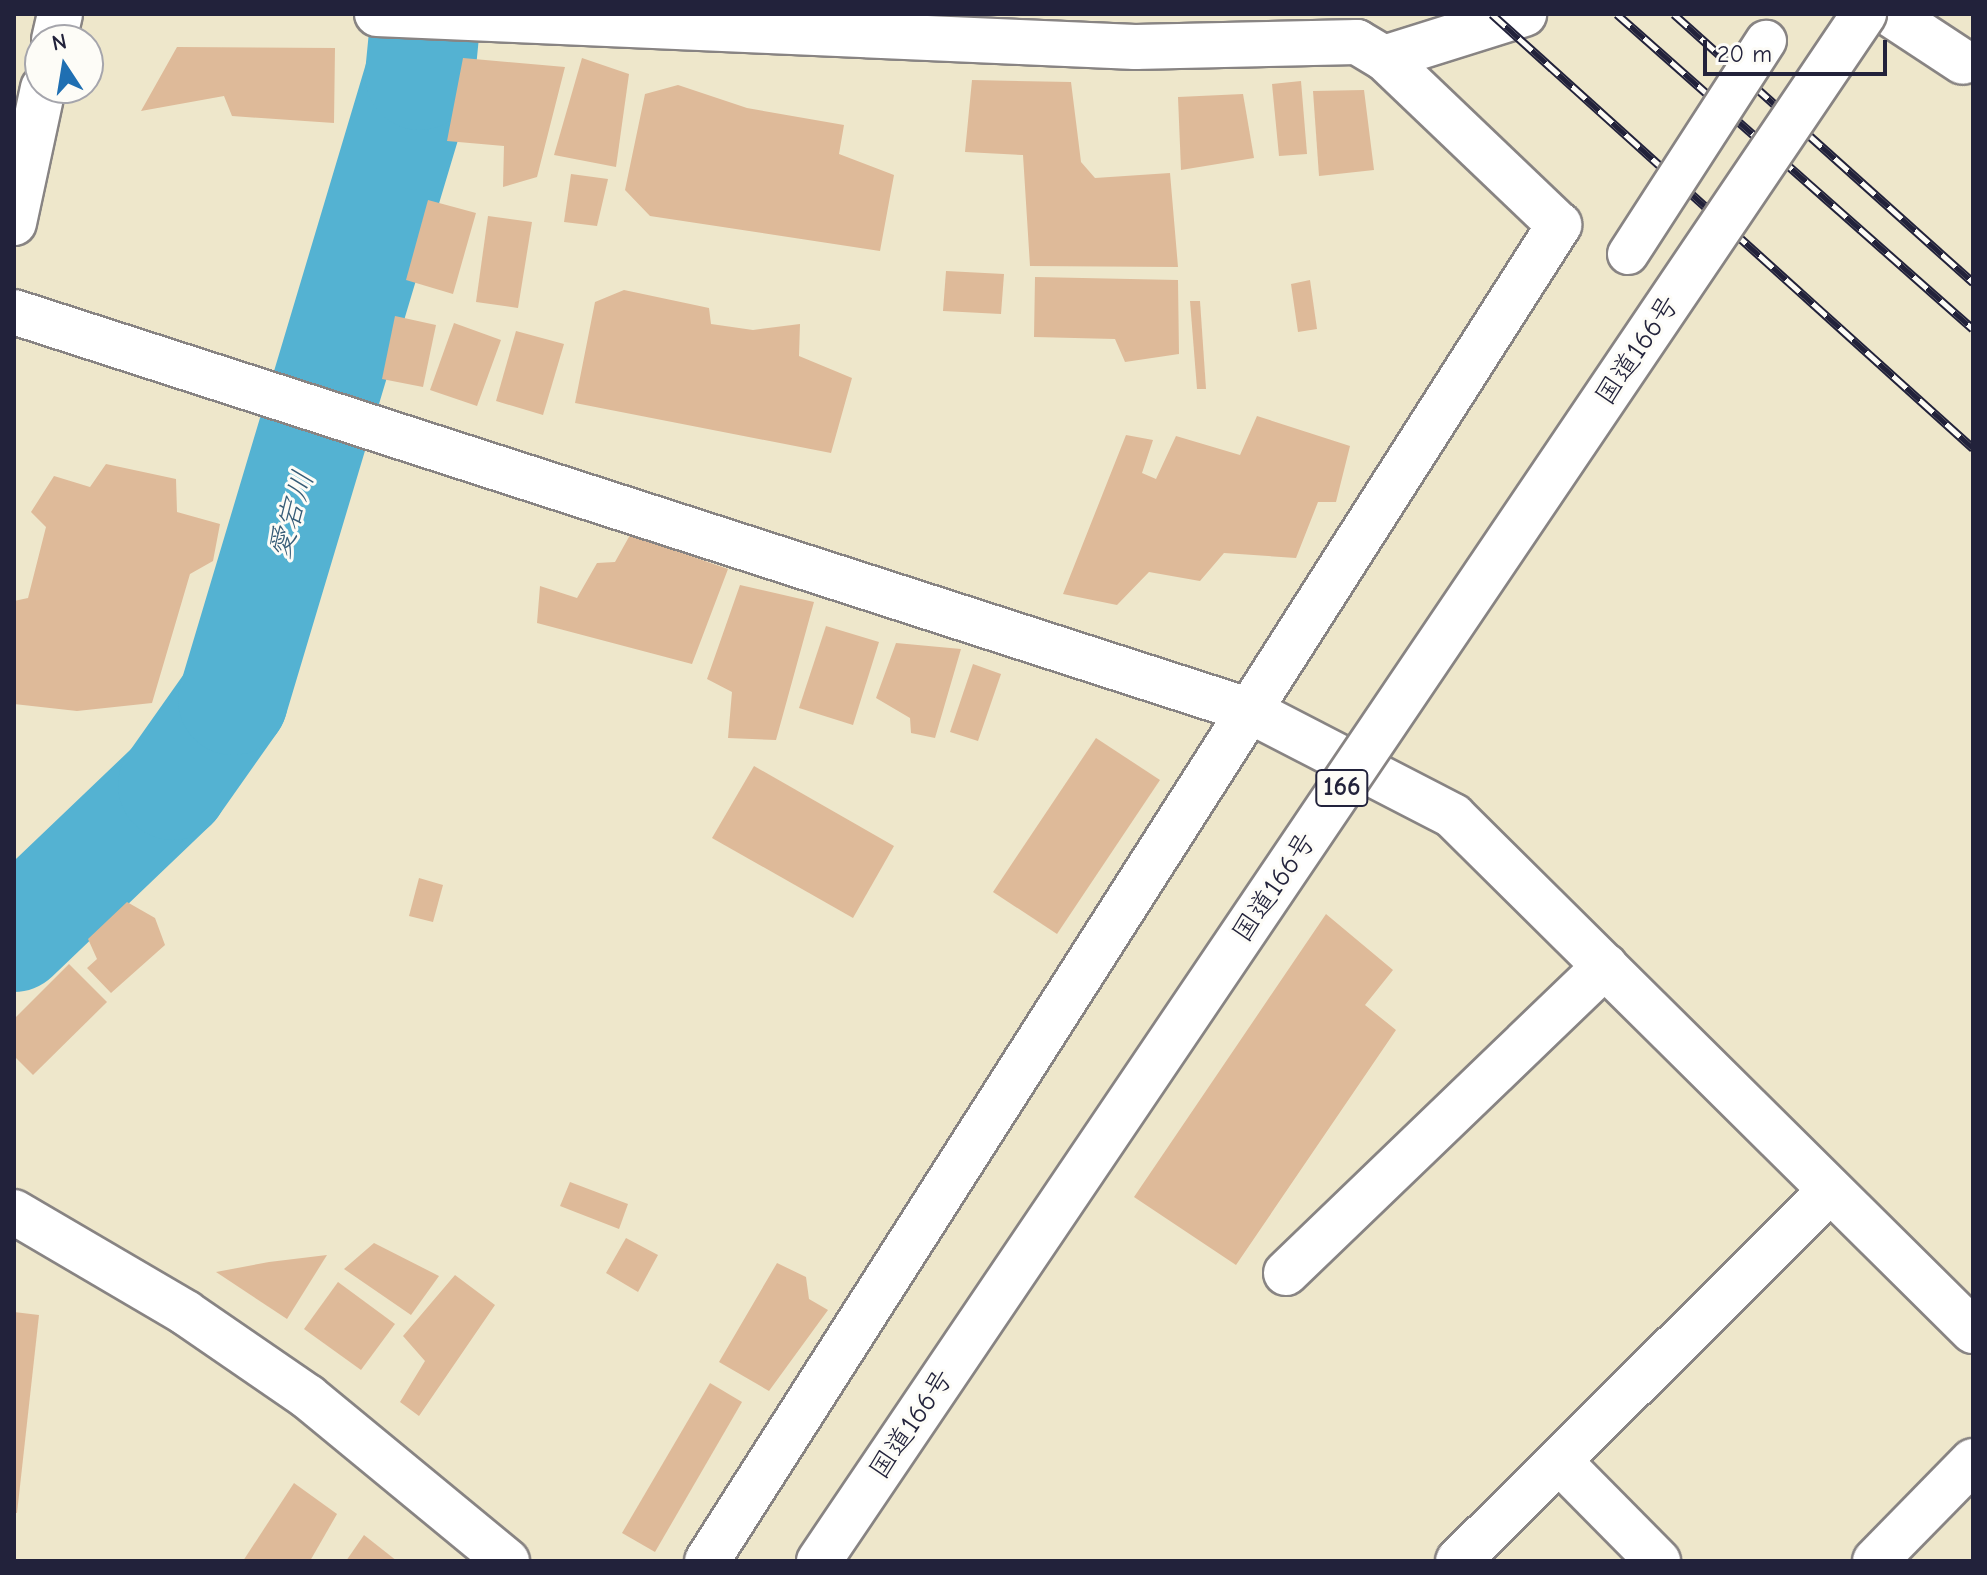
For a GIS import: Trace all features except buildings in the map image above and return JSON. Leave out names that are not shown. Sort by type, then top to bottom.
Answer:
[{"type":"main road","points":[[377,14],[478,15],[1135,47],[1263,28],[1357,42],[1384,58],[1559,225],[707,1561]]},
{"type":"main road","points":[[1384,58],[1524,14]]},
{"type":"main road","name":"国道166号","points":[[819,1561],[1864,14]]},
{"type":"main road","points":[[1890,14],[1970,58]]},
{"type":"main road","points":[[14,223],[40,104]]},
{"type":"main road","points":[[14,312],[352,417],[1248,710],[1453,816],[1973,1331]]},
{"type":"main road","points":[[1286,1273],[1605,966]]},
{"type":"main road","points":[[1458,1561],[1831,1190]]},
{"type":"main road","points":[[14,1212],[186,1313],[308,1397],[507,1561]]},
{"type":"main road","points":[[1559,1461],[1658,1561]]},
{"type":"main road","points":[[1875,1561],[1973,1461]]},
{"type":"street","points":[[1628,254],[1766,41]]},
{"type":"waterway","name":"愛宕川","points":[[14,937],[173,785],[233,700],[420,75],[426,14]]},
{"type":"railway","points":[[1492,14],[1973,448]]},
{"type":"railway","points":[[1617,14],[1973,329]]},
{"type":"railway","points":[[1674,14],[1973,282]]}]
